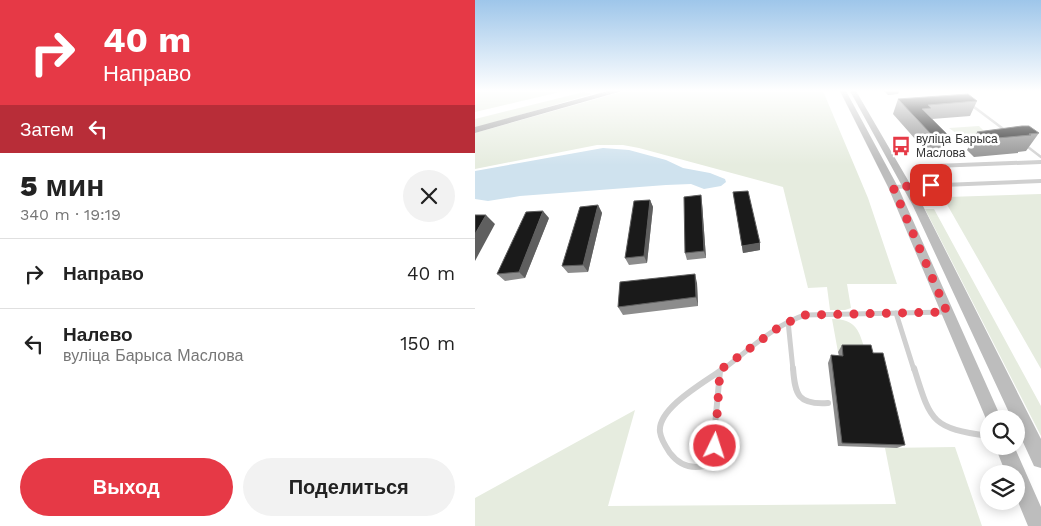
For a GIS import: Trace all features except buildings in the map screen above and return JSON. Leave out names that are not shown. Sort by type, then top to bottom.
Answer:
[{"type":"highway","points":[[475,130],[528,116]]},
{"type":"main road","points":[[858,116],[900,186],[947,312],[989,410]]},
{"type":"main road","points":[[865,116],[1041,459]]},
{"type":"main road","points":[[1025,494],[1039,526]]},
{"type":"street","points":[[900,186],[1041,181]]},
{"type":"lane","points":[[986,116],[1012,135]]},
{"type":"lane","points":[[1019,141],[1041,157]]},
{"type":"lane","points":[[933,166],[1041,162]]},
{"type":"lane","points":[[720,370],[713,455],[704,466],[682,466],[675,461],[662,440],[659,431],[666,413],[720,370],[788,321],[805,315],[947,312]]},
{"type":"lane","points":[[896,313],[924,401],[933,418],[943,426],[957,432],[980,435]]},
{"type":"lane","points":[[788,321],[795,391],[800,399],[808,403],[828,404]]},
{"type":"shaded area","points":[[489,116],[518,116],[475,128],[475,119]]},
{"type":"shaded area","points":[[537,116],[833,116],[868,198],[897,284],[847,284],[851,308],[830,310],[827,287],[808,288],[783,187],[623,145],[597,145],[475,169],[475,133]]},
{"type":"shaded area","points":[[979,126],[989,136],[964,139],[949,128]]},
{"type":"shaded area","points":[[1041,194],[1041,369],[945,201],[947,197]]},
{"type":"shaded area","points":[[925,209],[934,209],[1041,406],[1041,436]]},
{"type":"shaded area","points":[[832,319],[847,321],[856,328],[866,353],[838,352]]},
{"type":"shaded area","points":[[635,410],[608,506],[896,504],[885,448],[955,447],[982,526],[475,526],[475,498]]},
{"type":"water","points":[[603,148],[629,150],[666,160],[683,168],[710,173],[725,179],[726,182],[721,186],[704,189],[691,184],[666,185],[520,196],[488,201],[475,199],[475,171]]},
{"type":"place","name":"вуліца Барыса Маслова","points":[[901,146]]},
{"type":"route","points":[[715,446],[720,370],[788,321],[805,315],[947,312],[893,187],[931,185]]}]
